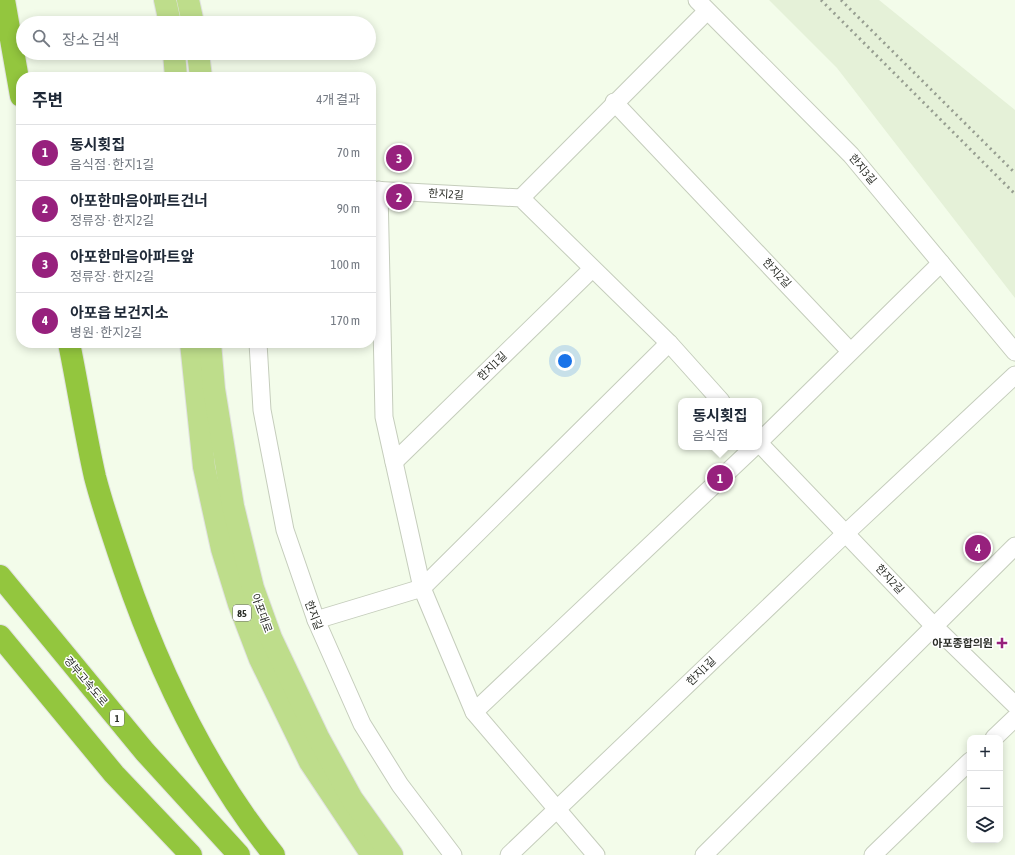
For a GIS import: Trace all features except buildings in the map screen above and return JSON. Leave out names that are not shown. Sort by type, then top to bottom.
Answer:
[{"type":"highway","points":[[4,0],[17,72]]},
{"type":"highway","points":[[70,348],[96,477],[113,536],[149,638],[170,685],[226,788],[256,833],[274,855]]},
{"type":"highway","name":"경부고속도로","points":[[0,576],[145,752],[239,855]]},
{"type":"highway","points":[[0,636],[114,774],[191,855]]},
{"type":"main road","points":[[165,0],[168,16]]},
{"type":"main road","points":[[188,0],[191,16]]},
{"type":"main road","points":[[175,60],[176,72]]},
{"type":"main road","points":[[199,60],[200,72]]},
{"type":"main road","name":"아포대로","points":[[192,348],[204,467],[222,549],[239,604],[260,659],[310,762],[372,855]]},
{"type":"main road","name":"아포대로","points":[[210,348],[214,389],[226,468],[241,544],[258,602],[271,638],[318,737],[352,798],[392,855]]},
{"type":"street","points":[[702,5],[614,102],[521,198],[591,270],[669,343],[718,398]]},
{"type":"street","name":"한지3길","points":[[702,5],[851,155],[1015,352]]},
{"type":"street","name":"한지2길","points":[[614,102],[850,350],[762,440]]},
{"type":"street","name":"한지2길","points":[[376,190],[521,198]]},
{"type":"street","points":[[376,215],[384,417],[422,588],[474,712],[596,855]]},
{"type":"street","points":[[850,350],[941,263]]},
{"type":"street","name":"한지1길","points":[[394,462],[591,270]]},
{"type":"street","points":[[316,620],[422,588],[669,343]]},
{"type":"street","name":"한지길","points":[[258,348],[262,410],[285,530],[316,620],[362,724],[400,785],[453,855]]},
{"type":"street","points":[[846,533],[1015,375]]},
{"type":"street","name":"한지2길","points":[[762,446],[934,626],[1015,705]]},
{"type":"street","points":[[474,712],[751,450]]},
{"type":"street","name":"한지1길","points":[[509,855],[846,533]]},
{"type":"street","points":[[704,855],[1015,546]]},
{"type":"street","points":[[997,735],[1015,718]]},
{"type":"street","points":[[873,855],[967,765]]},
{"type":"shaded area","points":[[769,0],[879,0],[1015,110],[1015,298],[837,68]]},
{"type":"railway","points":[[821,0],[1015,194]]},
{"type":"railway","points":[[841,0],[1015,173]]},
{"type":"place","name":"아포한마음아파트앞","points":[[399,158]]},
{"type":"place","name":"아포한마음아파트건너","points":[[399,197]]},
{"type":"place","name":"동시횟집","points":[[720,478]]},
{"type":"place","name":"아포읍 보건지소","points":[[978,548]]},
{"type":"place","name":"아포종합의원","points":[[1002,643]]}]
